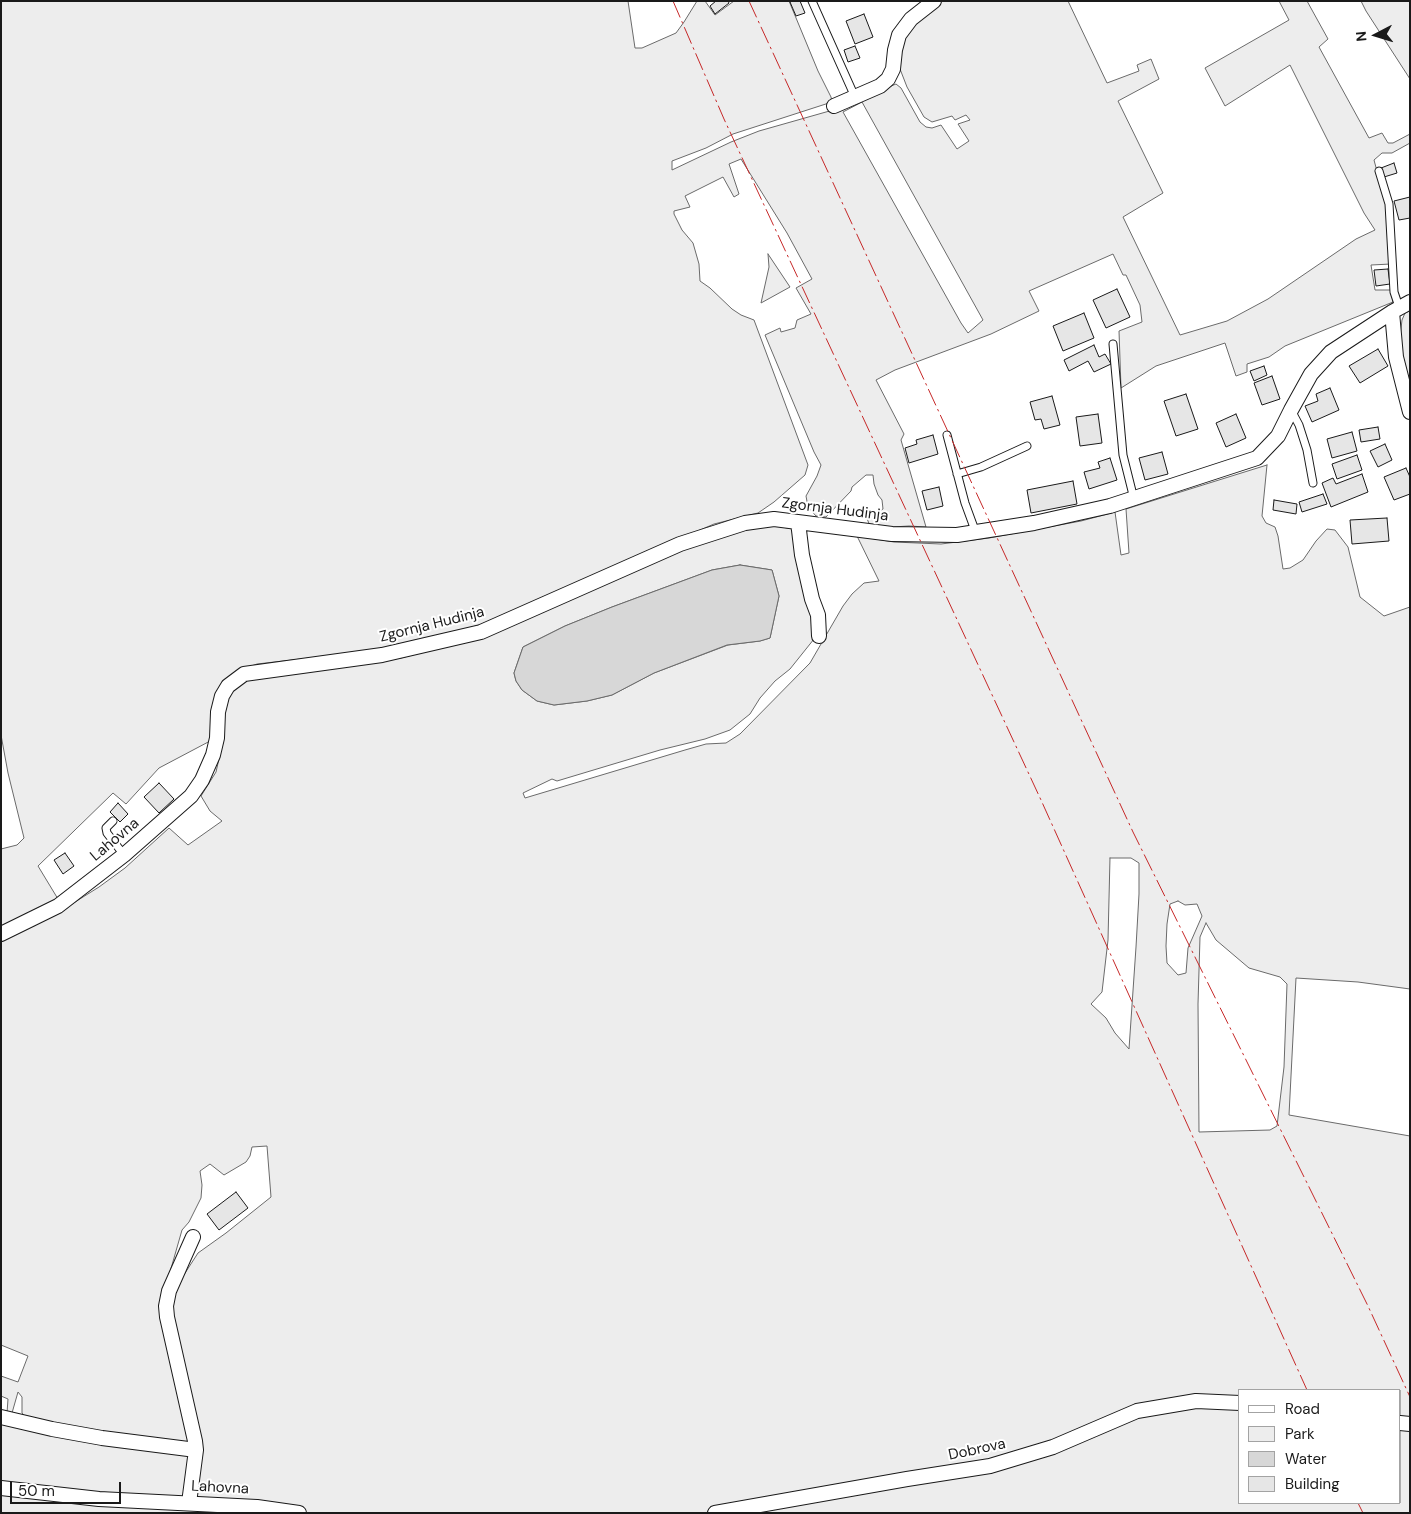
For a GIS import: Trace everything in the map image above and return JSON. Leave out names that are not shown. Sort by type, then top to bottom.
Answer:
[{"type":"street","points":[[834,106],[880,86],[888,79],[893,69],[899,35],[911,19],[934,1]]},
{"type":"street","points":[[1400,307],[1396,357],[1410,412]]},
{"type":"street","name":"Zgornja Hudinja","points":[[217,738],[218,712],[222,696],[228,686],[244,674],[382,655],[481,632],[680,544],[744,523],[774,519],[892,534],[957,536],[1072,515],[1110,506],[1257,458],[1278,436],[1311,374],[1331,352],[1400,307]]},
{"type":"street","points":[[798,522],[802,555],[812,599],[818,615],[819,636]]},
{"type":"street","name":"Lahovna","points":[[1,934],[58,906],[124,855],[191,796],[202,780],[213,756],[217,738]]},
{"type":"street","points":[[189,1503],[196,1450],[166,1306],[169,1291],[193,1237]]},
{"type":"street","name":"Dobrova","points":[[715,1513],[990,1466],[1053,1446],[1137,1411],[1196,1401],[1238,1403]]},
{"type":"street","points":[[1,1417],[102,1438],[196,1450]]},
{"type":"street","name":"Lahovna","points":[[1,1488],[99,1499],[257,1506],[299,1513]]},
{"type":"lane","points":[[812,1],[855,97]]},
{"type":"lane","points":[[1379,171],[1389,204],[1394,292],[1400,307]]},
{"type":"lane","points":[[1113,344],[1123,455],[1134,498]]},
{"type":"lane","points":[[1291,410],[1300,425],[1313,483]]},
{"type":"lane","points":[[947,435],[965,503],[976,533]]},
{"type":"lane","points":[[957,474],[981,467],[1027,446]]},
{"type":"lane","points":[[113,821],[106,828],[107,832],[124,855]]},
{"type":"green space","points":[[1,1],[628,1],[635,48],[642,48],[676,33],[697,1],[705,1],[715,15],[734,1],[789,1],[832,102],[733,134],[706,148],[672,161],[672,170],[759,131],[833,110],[896,84],[901,88],[920,122],[926,127],[932,128],[941,125],[957,149],[969,141],[958,124],[970,120],[966,115],[955,120],[952,116],[932,122],[924,117],[907,87],[900,69],[899,51],[912,24],[940,1],[1068,1],[1107,83],[1139,71],[1137,65],[1151,59],[1159,79],[1118,101],[1163,193],[1123,217],[1180,335],[1227,321],[1268,299],[1356,239],[1375,230],[1364,213],[1290,65],[1225,106],[1205,68],[1289,20],[1279,1],[1307,1],[1328,39],[1319,47],[1369,138],[1382,133],[1388,143],[1393,143],[1410,134],[1410,143],[1392,153],[1382,153],[1374,160],[1386,205],[1391,264],[1371,265],[1375,290],[1391,290],[1393,302],[1285,346],[1269,357],[1247,364],[1247,372],[1236,376],[1225,343],[1156,366],[1121,388],[1119,331],[1142,322],[1140,305],[1126,275],[1123,275],[1113,254],[1029,291],[1039,311],[991,334],[895,370],[876,380],[904,434],[901,440],[926,527],[870,526],[866,516],[868,513],[874,514],[883,509],[882,500],[874,484],[873,475],[866,475],[852,487],[851,491],[826,517],[816,516],[808,507],[806,496],[821,465],[765,335],[780,328],[781,332],[795,328],[797,320],[811,314],[796,288],[812,279],[787,233],[741,159],[729,164],[739,194],[734,197],[723,177],[685,196],[690,207],[674,211],[674,214],[682,230],[693,243],[699,264],[700,281],[732,309],[754,320],[808,465],[805,475],[774,502],[758,513],[714,524],[482,624],[451,634],[398,648],[257,664],[249,667],[232,678],[212,740],[159,768],[126,804],[113,793],[38,866],[58,899],[1,929],[1,849],[17,845],[24,838],[1,735]],"holes":[[[862,102],[983,320],[968,333],[961,323],[843,112]]]},
{"type":"green space","points":[[1361,1],[1410,1],[1410,79],[1366,11]]},
{"type":"green space","points":[[768,254],[790,287],[761,303],[769,267]]},
{"type":"green space","points":[[1410,311],[1410,392],[1401,358],[1400,337],[1402,320],[1405,313]]},
{"type":"green space","points":[[1267,465],[1262,516],[1266,523],[1275,527],[1283,569],[1290,568],[1303,560],[1327,529],[1335,530],[1348,547],[1360,597],[1384,616],[1410,607],[1410,989],[1358,982],[1296,978],[1289,1115],[1410,1136],[1410,1418],[1401,1418],[1401,1389],[1238,1389],[1238,1504],[1401,1504],[1401,1428],[1410,1429],[1410,1513],[1,1513],[1,1492],[25,1496],[196,1509],[200,1449],[192,1405],[169,1310],[176,1287],[198,1253],[271,1197],[267,1146],[252,1147],[246,1162],[224,1175],[210,1164],[200,1171],[201,1198],[189,1222],[182,1230],[168,1279],[163,1302],[163,1319],[191,1446],[78,1431],[28,1420],[22,1413],[22,1397],[18,1392],[12,1413],[7,1413],[8,1399],[1,1396],[1,1376],[18,1382],[28,1356],[1,1345],[1,940],[59,912],[99,887],[125,868],[169,828],[188,845],[222,821],[210,811],[201,796],[216,772],[221,750],[224,710],[228,698],[236,686],[248,678],[264,674],[401,658],[468,640],[489,633],[709,538],[773,525],[792,529],[800,540],[803,560],[802,573],[812,618],[814,639],[790,669],[775,681],[760,698],[750,714],[730,730],[705,739],[660,750],[557,781],[552,779],[523,793],[525,798],[706,744],[726,743],[740,734],[810,663],[852,594],[864,583],[879,581],[857,536],[894,542],[941,544],[989,538],[1081,521],[1115,512],[1121,555],[1129,553],[1126,509]],"holes":[[[740,565],[772,570],[779,596],[770,638],[728,645],[654,673],[612,695],[587,701],[554,705],[537,701],[522,690],[516,681],[514,673],[523,647],[565,626],[612,607],[712,570]],[[1110,858],[1131,858],[1139,863],[1139,894],[1129,1049],[1115,1033],[1106,1018],[1091,1004],[1102,992],[1108,940]],[[1178,901],[1185,905],[1197,904],[1202,916],[1188,948],[1186,973],[1178,975],[1167,963],[1166,946],[1170,904]],[[1206,923],[1216,940],[1249,968],[1280,977],[1287,984],[1284,1067],[1277,1126],[1270,1130],[1199,1132],[1198,1004],[1200,937]]]},
{"type":"green space","points":[[1,1424],[189,1453],[184,1498],[59,1489],[1,1481]]},
{"type":"water","points":[[740,565],[772,570],[779,596],[770,638],[727,645],[654,673],[612,695],[587,701],[554,705],[537,701],[522,690],[516,681],[514,673],[523,647],[565,626],[612,607],[712,570]]},
{"type":"building","points":[[716,1],[728,1],[729,3],[715,14],[710,6]]},
{"type":"building","points":[[800,1],[805,13],[796,16],[790,2]]},
{"type":"building","points":[[864,14],[873,37],[855,44],[846,21]]},
{"type":"building","points":[[855,46],[860,58],[848,62],[844,50]]},
{"type":"building","points":[[1394,163],[1397,173],[1384,177],[1381,168]]},
{"type":"building","points":[[1410,197],[1410,218],[1399,220],[1394,201]]},
{"type":"building","points":[[1388,269],[1390,284],[1376,286],[1374,270]]},
{"type":"building","points":[[1117,289],[1130,317],[1106,328],[1093,300]]},
{"type":"building","points":[[1084,313],[1094,338],[1063,351],[1053,326]]},
{"type":"building","points":[[1094,345],[1099,357],[1105,354],[1111,364],[1094,372],[1088,361],[1069,371],[1064,360]]},
{"type":"building","points":[[1378,349],[1388,366],[1360,383],[1349,366]]},
{"type":"building","points":[[1264,366],[1267,375],[1254,381],[1250,371]]},
{"type":"building","points":[[1272,376],[1280,399],[1262,405],[1254,383]]},
{"type":"building","points":[[1330,388],[1339,410],[1312,422],[1305,406],[1318,401],[1316,394]]},
{"type":"building","points":[[1186,394],[1198,429],[1176,436],[1164,401]]},
{"type":"building","points":[[1052,396],[1060,425],[1044,429],[1041,419],[1035,420],[1030,402]]},
{"type":"building","points":[[1098,414],[1102,443],[1080,446],[1076,417]]},
{"type":"building","points":[[1236,414],[1246,438],[1226,447],[1216,423]]},
{"type":"building","points":[[1378,427],[1380,439],[1361,442],[1359,430]]},
{"type":"building","points":[[1352,432],[1357,451],[1332,458],[1327,439]]},
{"type":"building","points":[[933,435],[938,454],[909,463],[905,448],[917,444],[916,440]]},
{"type":"building","points":[[1385,444],[1392,460],[1378,467],[1370,451]]},
{"type":"building","points":[[1162,452],[1168,474],[1145,480],[1139,458]]},
{"type":"building","points":[[1357,455],[1362,470],[1337,479],[1332,464]]},
{"type":"building","points":[[1110,458],[1117,480],[1089,489],[1084,472],[1100,468],[1098,462]]},
{"type":"building","points":[[1406,468],[1410,477],[1410,494],[1394,500],[1384,477]]},
{"type":"building","points":[[1362,474],[1368,492],[1331,507],[1322,483],[1333,478],[1336,484]]},
{"type":"building","points":[[1073,481],[1077,504],[1031,513],[1027,490]]},
{"type":"building","points":[[939,487],[943,506],[927,510],[922,491]]},
{"type":"building","points":[[1323,494],[1327,504],[1302,512],[1299,502]]},
{"type":"building","points":[[1274,500],[1297,504],[1296,514],[1273,510]]},
{"type":"building","points":[[1387,518],[1389,541],[1352,544],[1350,520]]},
{"type":"building","points":[[159,783],[174,799],[159,813],[144,797]]},
{"type":"building","points":[[118,803],[128,814],[120,822],[110,812]]},
{"type":"building","points":[[65,853],[74,866],[63,874],[54,860]]},
{"type":"building","points":[[236,1192],[248,1208],[219,1230],[207,1214]]},
{"type":"power","points":[[673,1],[724,119],[1041,800],[1307,1389]]},
{"type":"power","points":[[749,1],[1133,832],[1368,1306],[1410,1397]]},
{"type":"power","points":[[1358,1504],[1363,1513]]}]
